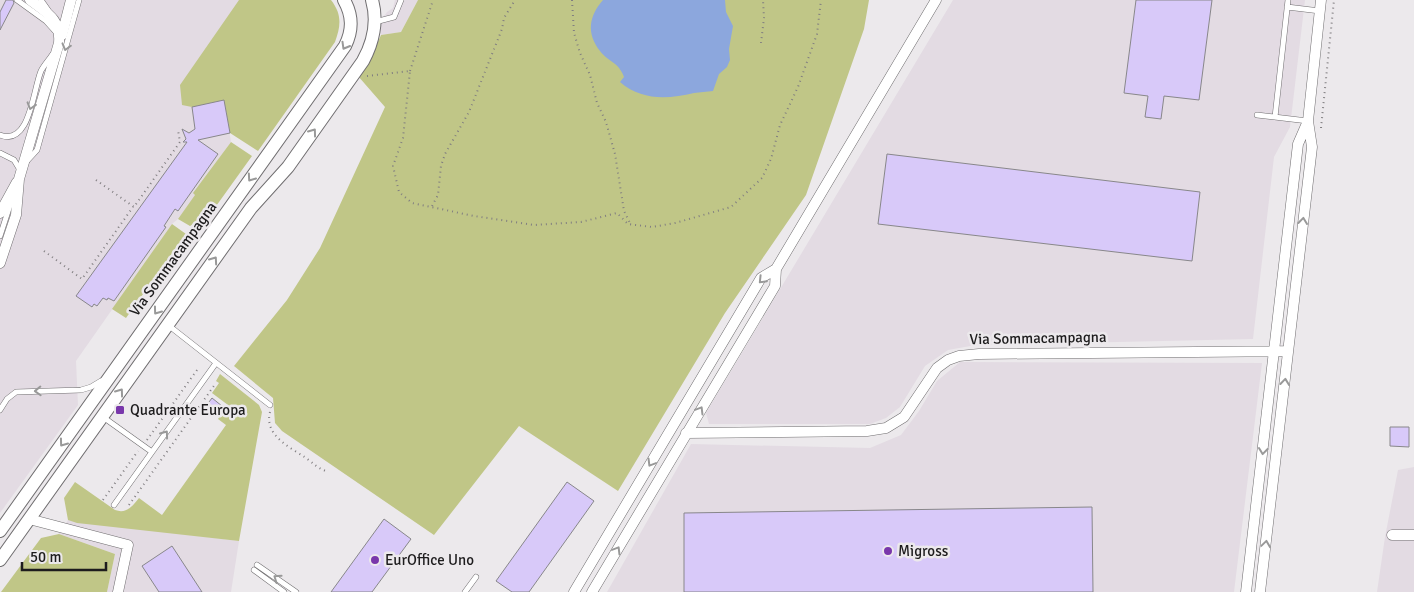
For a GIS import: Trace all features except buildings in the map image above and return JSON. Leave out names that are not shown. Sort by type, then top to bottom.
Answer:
[{"type":"street","points":[[30,0],[55,20],[59,30],[59,45]]},
{"type":"street","points":[[0,214],[19,178],[71,0]]},
{"type":"street","name":"Via Sommacampagna","points":[[0,531],[345,46],[352,24],[350,12],[344,0]]},
{"type":"street","points":[[0,560],[251,208],[288,167],[357,70],[368,52],[375,22],[372,0]]},
{"type":"street","points":[[592,592],[775,286],[776,269],[936,0]]},
{"type":"street","points":[[1260,592],[1312,147],[1308,121],[1321,0]]},
{"type":"street","points":[[1246,592],[1298,144],[1308,121]]},
{"type":"street","points":[[0,263],[16,215],[19,178]]},
{"type":"street","points":[[574,592],[761,278],[776,269]]},
{"type":"street","name":"Via Sommacampagna","points":[[686,433],[867,431],[886,428],[904,416],[937,368],[948,360],[959,356],[979,354],[1288,351]]},
{"type":"street","points":[[29,519],[128,545],[118,592]]},
{"type":"street","points":[[1392,535],[1414,535]]},
{"type":"lane","points":[[0,134],[6,137],[14,136],[24,127],[41,72],[59,45],[56,33],[51,26],[17,0]]},
{"type":"lane","points":[[41,0],[55,20]]},
{"type":"lane","points":[[23,165],[37,150],[79,0]]},
{"type":"lane","points":[[375,22],[394,16],[401,0]]},
{"type":"lane","points":[[1275,117],[1288,0]]},
{"type":"lane","points":[[1287,7],[1320,11]]},
{"type":"lane","points":[[1257,115],[1308,121]]},
{"type":"lane","points":[[0,153],[17,164],[19,178],[0,236]]},
{"type":"lane","points":[[168,325],[270,405]]},
{"type":"lane","points":[[114,505],[216,363]]},
{"type":"lane","points":[[0,410],[7,399],[16,392],[81,390],[100,382],[115,369]]},
{"type":"lane","points":[[102,416],[152,452]]},
{"type":"lane","points":[[257,565],[296,592]]},
{"type":"lane","points":[[254,570],[284,592]]},
{"type":"lane","points":[[465,592],[476,577]]},
{"type":"path","points":[[433,0],[410,71],[403,138],[393,166],[399,192],[412,203],[474,216],[534,225],[581,222],[617,213],[628,224],[652,227],[675,223],[731,206],[762,178],[771,159],[780,125],[798,87],[817,34],[821,0]]},
{"type":"path","points":[[432,206],[438,195],[441,166],[445,154],[469,112],[502,29],[504,18],[515,0]]},
{"type":"path","points":[[572,0],[574,33],[608,130],[615,154],[624,211],[631,225]]},
{"type":"path","points":[[761,43],[764,18],[763,0]]},
{"type":"path","points":[[357,70],[368,76],[410,71]]},
{"type":"path","points":[[44,251],[82,279],[180,142],[178,130]]},
{"type":"path","points":[[96,180],[134,207]]},
{"type":"path","points":[[147,440],[197,370]]},
{"type":"path","points":[[129,505],[216,383]]},
{"type":"path","points":[[270,405],[268,424],[277,438],[318,468],[326,471]]},
{"type":"path","points":[[103,500],[138,452]]},
{"type":"shaded area","points":[[0,0],[240,0],[224,100],[231,142],[194,193],[196,195],[172,224],[76,361],[78,405],[0,513]]},
{"type":"shaded area","points":[[395,0],[418,0],[401,32],[381,35],[381,20],[393,8]]},
{"type":"shaded area","points":[[953,0],[1305,0],[1290,127],[1274,157],[1253,339],[976,345],[948,350],[925,366],[900,407],[886,418],[870,424],[709,424],[706,413]]},
{"type":"shaded area","points":[[960,362],[1262,363],[1234,592],[607,592],[691,444],[870,448],[901,435],[919,411],[937,381]]},
{"type":"shaded area","points":[[1414,467],[1414,592],[1377,592],[1398,470]]},
{"type":"shaded area","points":[[68,520],[239,541],[231,592],[107,592],[115,554],[59,534]]},
{"type":"green space","points":[[239,0],[331,0],[339,15],[335,42],[258,151],[230,133],[224,101],[192,107],[182,105],[180,85]]},
{"type":"green space","points":[[418,0],[869,0],[864,29],[806,195],[725,313],[618,491],[519,426],[434,535],[282,431],[275,423],[273,398],[234,366],[287,300],[320,248],[385,107],[358,76],[369,62],[381,35],[401,32]]},
{"type":"green space","points":[[231,142],[252,156],[214,209],[190,226],[178,219],[195,195],[193,193]]},
{"type":"green space","points":[[172,224],[186,234],[126,318],[112,309]]},
{"type":"green space","points":[[220,374],[259,405],[262,412],[239,541],[77,523],[68,520],[64,498],[75,482],[115,510],[122,511],[128,509],[139,498],[162,515],[226,425],[218,419],[228,405],[212,393],[219,383],[216,381]]},
{"type":"green space","points":[[59,534],[115,554],[107,592],[1,592],[41,538]]},
{"type":"water","points":[[603,0],[725,0],[726,12],[733,26],[729,49],[730,60],[727,67],[719,74],[713,91],[656,97],[637,93],[620,82],[624,77],[622,72],[600,51],[591,31],[592,18]]},
{"type":"place","name":"Quadrante Europa","points":[[120,410]]},
{"type":"place","name":"Migross","points":[[888,551]]},
{"type":"place","name":"EurOffice Uno","points":[[375,560]]}]
